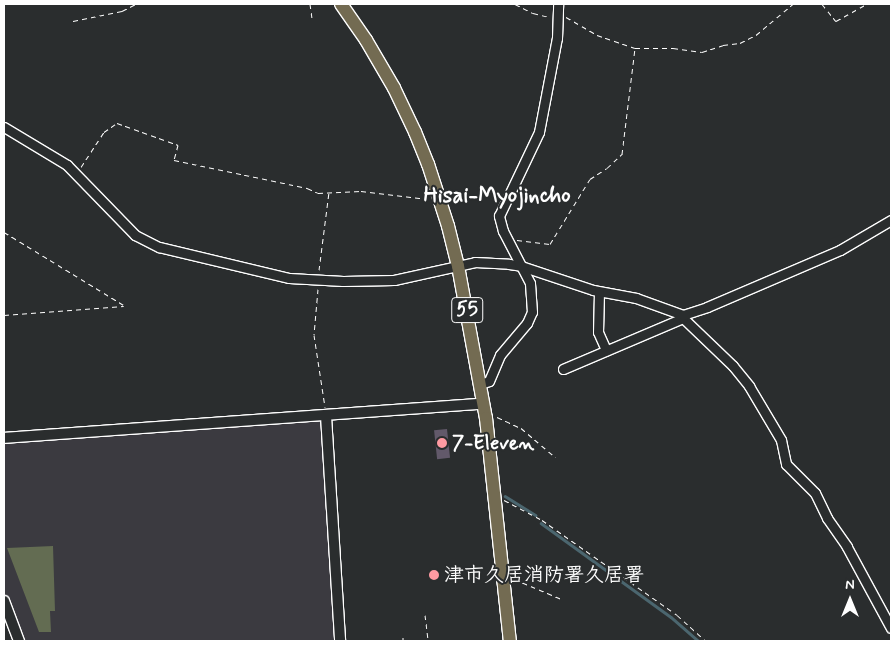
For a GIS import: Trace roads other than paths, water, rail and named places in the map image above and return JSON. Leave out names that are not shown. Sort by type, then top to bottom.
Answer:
[{"type":"main road","name":"55","points":[[341,4],[366,40],[394,88],[415,132],[441,202],[458,266],[484,408],[510,641]]},
{"type":"street","points":[[480,384],[489,381],[500,355],[530,318],[533,307],[532,290],[527,275],[500,226],[500,213],[539,132],[550,86],[559,16],[558,4]]},
{"type":"street","points":[[4,127],[67,165],[111,213],[135,235],[146,242],[289,278],[343,281],[394,280],[475,262],[521,266],[599,292],[636,298],[683,316],[733,366],[749,386],[781,440],[786,464],[815,493],[827,518],[847,547],[891,628]]},
{"type":"street","points":[[563,369],[840,250],[891,220]]},
{"type":"street","points":[[599,292],[598,332],[606,350]]},
{"type":"street","points":[[4,438],[326,416],[484,408]]},
{"type":"street","points":[[326,416],[340,641]]},
{"type":"street","points":[[4,601],[19,641]]},
{"type":"waterway","points":[[505,496],[536,515]]},
{"type":"waterway","points":[[541,523],[671,617],[699,641]]},
{"type":"place","name":"7-Eleven","points":[[442,443]]},
{"type":"place","name":"津市久居消防署久居署","points":[[434,575]]},
{"type":"district","name":"Hisai-Myojincho","points":[[497,197]]}]
